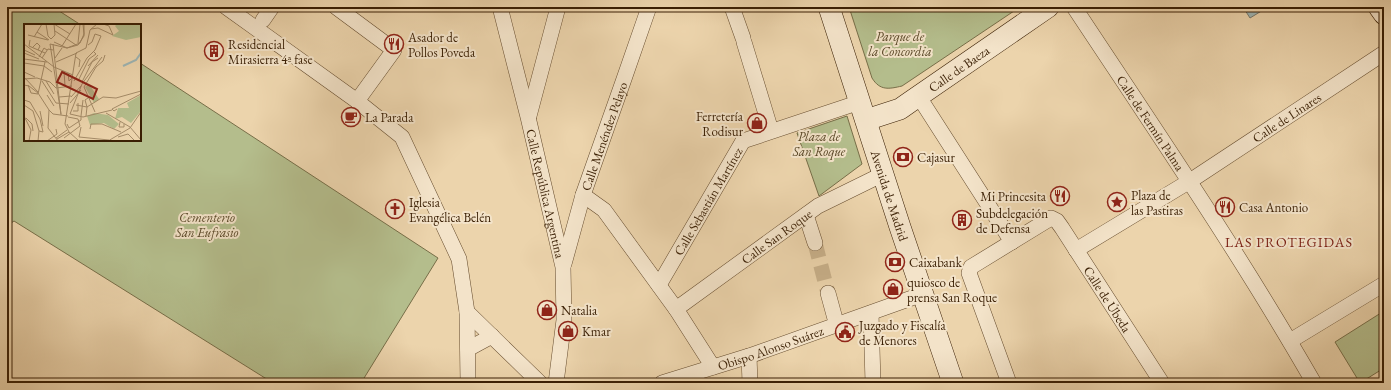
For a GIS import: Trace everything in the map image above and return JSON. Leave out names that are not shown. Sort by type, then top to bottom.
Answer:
[{"type":"street","points":[[226,7],[357,101],[402,137],[459,259],[467,312],[468,383]]},
{"type":"street","points":[[263,20],[272,7]]},
{"type":"street","points":[[336,7],[394,50],[357,101]]},
{"type":"street","name":"Calle República Argentina","points":[[500,7],[528,117],[563,267],[564,320],[556,383]]},
{"type":"street","points":[[528,117],[558,7]]},
{"type":"street","name":"Calle Menéndez Pelayo","points":[[563,267],[583,195],[648,7]]},
{"type":"street","points":[[732,7],[744,40],[769,124]]},
{"type":"street","name":"Avenida de Madrid","points":[[829,7],[883,175],[953,383]]},
{"type":"street","name":"Calle de Baeza","points":[[863,111],[900,108],[919,97],[1048,7]]},
{"type":"street","name":"Calle de Fermín Palma","points":[[1074,7],[1190,181],[1314,383]]},
{"type":"street","points":[[1379,7],[1384,14]]},
{"type":"street","name":"Calle de Linares","points":[[1076,250],[1190,181],[1384,53]]},
{"type":"street","points":[[919,97],[1012,242],[971,267],[969,273],[1009,383]]},
{"type":"street","name":"Calle Sebastián Martínez","points":[[659,285],[743,141],[863,111]]},
{"type":"street","name":"Calle San Roque","points":[[676,309],[806,215],[825,203],[883,175]]},
{"type":"street","points":[[583,195],[604,210],[676,309],[713,367]]},
{"type":"street","points":[[806,215],[815,243]]},
{"type":"street","name":"Calle de Úbeda","points":[[1012,242],[1051,218],[1057,221],[1162,383]]},
{"type":"street","points":[[1290,342],[1384,284]]},
{"type":"street","points":[[828,293],[837,326]]},
{"type":"street","name":"Obispo Alonso Suárez","points":[[662,383],[749,356],[837,326],[923,294]]},
{"type":"street","points":[[467,312],[540,383]]},
{"type":"street","points":[[871,313],[873,383]]},
{"type":"street","points":[[468,349],[492,336]]},
{"type":"street","points":[[749,356],[750,383]]},
{"type":"green space","name":"Cementerio San Eufrasio","points":[[7,7],[53,7],[79,24],[24,24],[24,141],[141,141],[141,64],[438,258],[361,383],[273,383],[14,221],[7,226]]},
{"type":"green space","name":"Parque de la Concordia","points":[[849,7],[1020,7],[902,86],[885,88],[878,85],[872,78]]},
{"type":"green space","name":"Plaza de San Roque","points":[[847,116],[862,164],[819,196],[797,133]]},
{"type":"green space","points":[[1384,311],[1384,368],[1360,383],[1335,342]]},
{"type":"water","points":[[1243,7],[1268,7],[1250,18]]},
{"type":"tunnel","points":[[815,243],[828,293]]},
{"type":"place","name":"Asador de Pollos Poveda","points":[[394,44]]},
{"type":"place","name":"Residencial Mirasierra 4ª fase","points":[[214,51]]},
{"type":"place","name":"La Parada","points":[[351,117]]},
{"type":"place","name":"Ferretería Rodisur","points":[[757,123]]},
{"type":"place","name":"Cajasur","points":[[903,157]]},
{"type":"place","name":"Mi Princesita","points":[[1060,196]]},
{"type":"place","name":"Plaza de las Pastiras","points":[[1117,202]]},
{"type":"place","name":"Casa Antonio","points":[[1225,207]]},
{"type":"place","name":"Iglesia Evangélica Belén","points":[[395,209]]},
{"type":"place","name":"Subdelegación de Defensa","points":[[962,220]]},
{"type":"place","name":"Caixabank","points":[[895,262]]},
{"type":"place","name":"quiosco de prensa San Roque","points":[[893,289]]},
{"type":"place","name":"Natalia","points":[[547,310]]},
{"type":"place","name":"Kmar","points":[[568,331]]},
{"type":"place","name":"Juzgado y Fiscalía de Menores","points":[[845,332]]},
{"type":"district","name":"LAS PROTEGIDAS","points":[[1289,242]]}]
